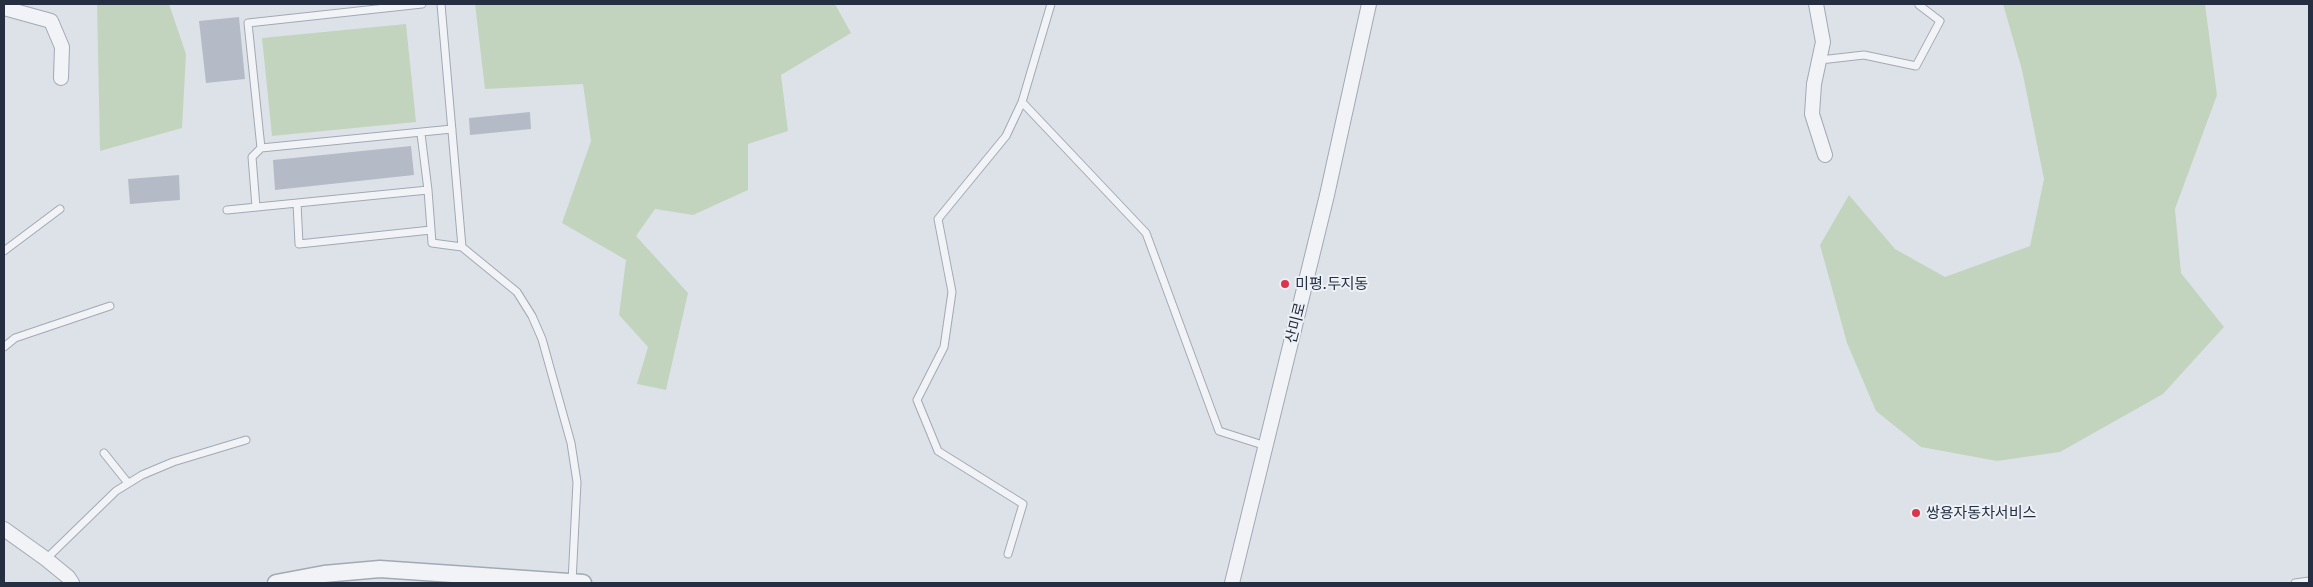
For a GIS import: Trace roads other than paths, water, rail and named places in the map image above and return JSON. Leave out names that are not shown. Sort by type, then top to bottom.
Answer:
[{"type":"street","name":"산미로","points":[[1232,583],[1327,195],[1369,4]]},
{"type":"street","points":[[1816,4],[1823,42],[1814,84],[1812,114],[1825,155]]},
{"type":"street","points":[[4,8],[52,21],[62,47],[61,78]]},
{"type":"street","points":[[4,529],[46,559],[68,577],[72,583]]},
{"type":"street","points":[[276,583],[341,572],[380,569],[578,583]]},
{"type":"lane","points":[[261,148],[248,23],[422,4]]},
{"type":"lane","points":[[441,4],[462,247]]},
{"type":"lane","points":[[1008,554],[1023,504],[938,451],[918,400],[944,347],[952,292],[938,219],[1006,136],[1022,102],[1052,4]]},
{"type":"lane","points":[[1820,60],[1864,55],[1916,66],[1940,21],[1919,5]]},
{"type":"lane","points":[[1022,102],[1146,233],[1219,431],[1266,446]]},
{"type":"lane","points":[[256,207],[252,157],[261,148],[421,134],[452,129]]},
{"type":"lane","points":[[421,134],[432,243],[462,247],[517,292],[532,316],[542,339],[571,443],[577,482],[578,583]]},
{"type":"lane","points":[[227,210],[428,190]]},
{"type":"lane","points":[[297,203],[300,244],[432,230]]},
{"type":"lane","points":[[4,251],[60,209]]},
{"type":"lane","points":[[4,347],[15,338],[110,306]]},
{"type":"lane","points":[[46,559],[116,491],[142,475],[173,462],[246,440]]},
{"type":"lane","points":[[104,453],[128,484]]},
{"type":"lane","points":[[2295,583],[2309,581]]},
{"type":"place","name":"미평.두지동","points":[[1285,284]]},
{"type":"place","name":"쌍용자동차서비스","points":[[1916,513]]}]
